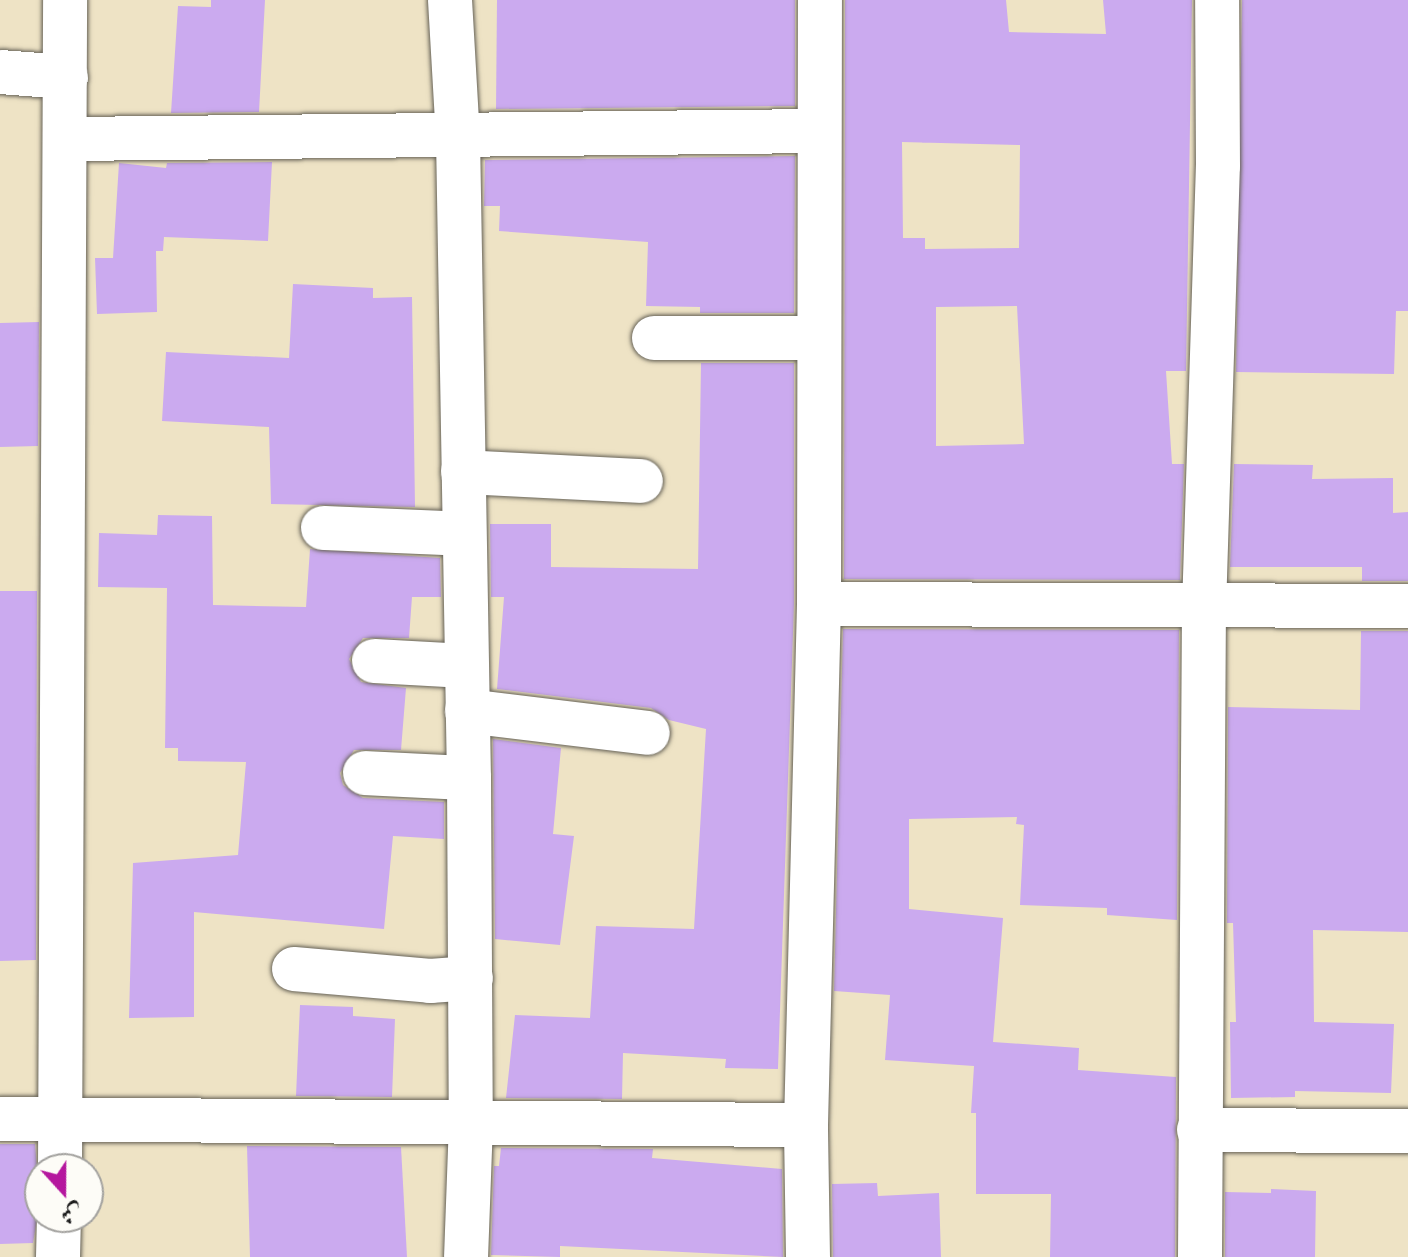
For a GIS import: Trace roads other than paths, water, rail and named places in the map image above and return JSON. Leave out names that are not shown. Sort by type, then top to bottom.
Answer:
[{"type":"street","points":[[61,1153],[68,139],[65,0]]},
{"type":"street","points":[[450,0],[458,137],[469,778],[471,1122],[466,1257]]},
{"type":"street","points":[[808,1257],[806,1125],[819,604],[820,0]]},
{"type":"street","points":[[1200,1257],[1204,609],[1218,166],[1217,0]]},
{"type":"street","points":[[0,72],[66,77]]},
{"type":"street","points":[[68,139],[819,131]]},
{"type":"street","points":[[654,338],[819,338]]},
{"type":"street","points":[[463,472],[641,481]]},
{"type":"street","points":[[323,528],[464,534]]},
{"type":"street","points":[[819,604],[1204,609],[1408,606]]},
{"type":"street","points":[[374,661],[466,666]]},
{"type":"street","points":[[467,711],[648,733]]},
{"type":"street","points":[[365,773],[469,778]]},
{"type":"street","points":[[294,969],[430,981],[471,978]]},
{"type":"street","points":[[0,1119],[806,1125]]},
{"type":"street","points":[[1199,1130],[1408,1131]]},
{"type":"street","points":[[58,1257],[59,1233]]}]
